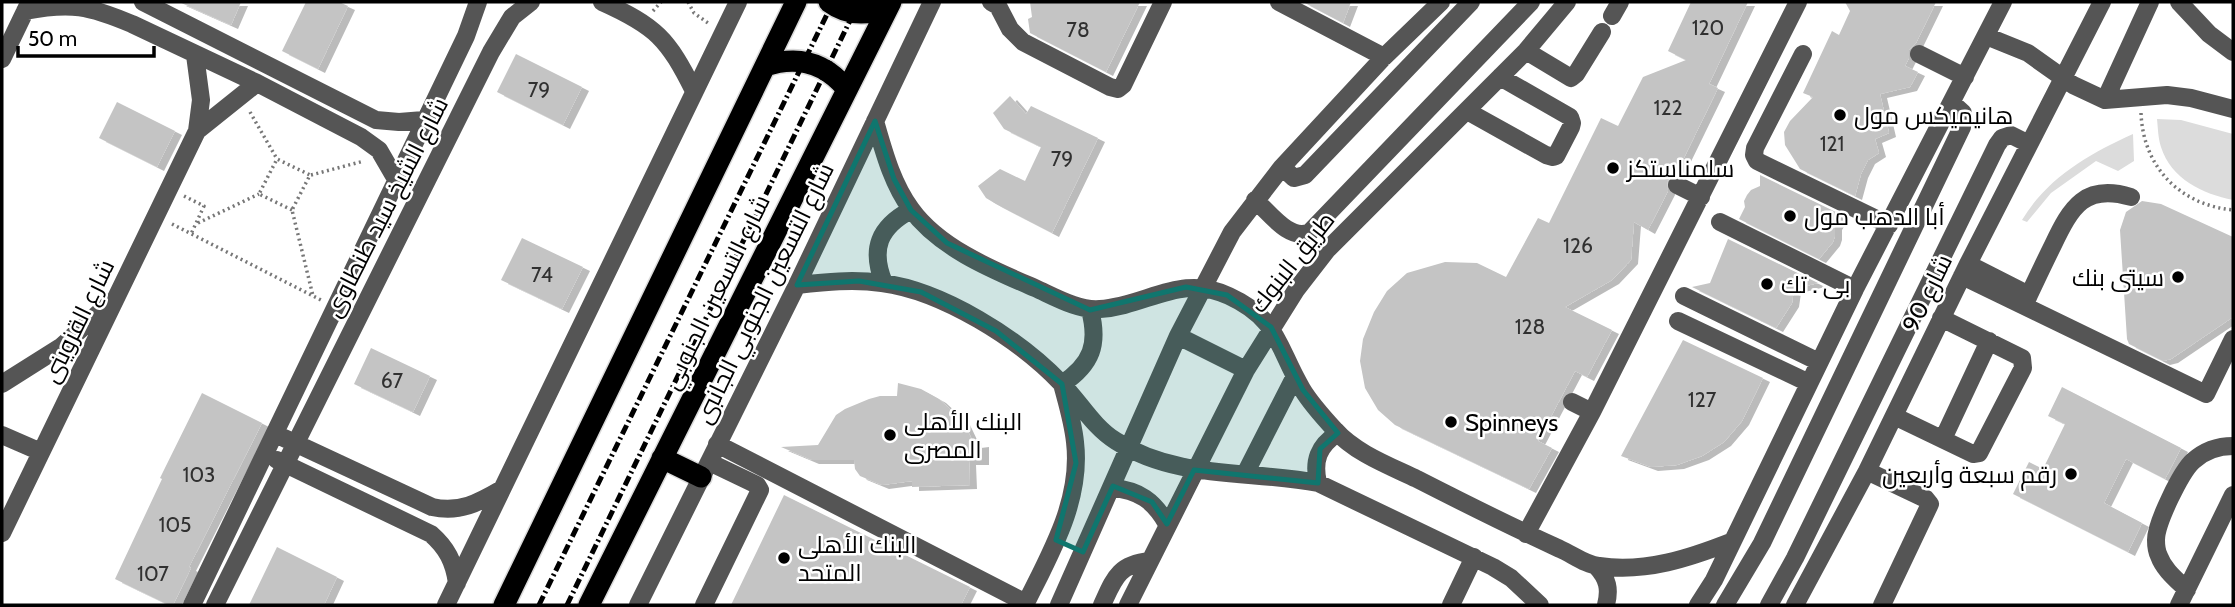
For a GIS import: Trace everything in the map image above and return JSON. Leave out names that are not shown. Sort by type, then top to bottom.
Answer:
[{"type":"highway","points":[[504,605],[796,2]]},
{"type":"highway","points":[[829,2],[856,14],[867,14],[889,5]]},
{"type":"highway","name":"شارع التسعين الجنوبي","points":[[589,605],[889,5]]},
{"type":"highway","points":[[765,66],[790,60],[803,61],[828,70],[846,88]]},
{"type":"highway","points":[[663,457],[705,469]]},
{"type":"street","points":[[143,2],[376,120],[424,120]]},
{"type":"street","name":"شارع الشيخ سيد طنطاوى","points":[[192,605],[466,36],[478,2]]},
{"type":"street","name":"شارع الشيخ سيد طنطاوى","points":[[215,605],[491,52],[512,17],[531,2]]},
{"type":"street","points":[[602,2],[656,31],[671,48],[694,91]]},
{"type":"street","points":[[446,605],[738,2]]},
{"type":"street","name":"شارع التسعين الجنوبي الجانبى","points":[[641,601],[797,285],[932,2]]},
{"type":"street","points":[[999,5],[1010,29],[1023,42],[1118,89],[1123,85],[1163,2]]},
{"type":"street","points":[[1279,2],[1384,57]]},
{"type":"street","points":[[1059,605],[1178,336],[1232,232],[1282,167],[1384,57],[1441,2]]},
{"type":"street","name":"طريق البنوك","points":[[1282,167],[1294,178],[1305,175],[1471,2]]},
{"type":"street","points":[[1255,200],[1294,234],[1310,232],[1531,2]]},
{"type":"street","name":"طريق البنوك","points":[[1128,605],[1245,370],[1271,327],[1327,250],[1526,51],[1567,2]]},
{"type":"street","points":[[1526,534],[1592,412],[1798,2]]},
{"type":"street","name":"شارع 90","points":[[1795,605],[1867,471],[1965,270],[2102,2]]},
{"type":"street","points":[[2105,100],[2150,2]]},
{"type":"street","points":[[2179,2],[2209,34],[2233,51]]},
{"type":"street","points":[[1698,605],[1733,541],[1855,289],[1986,36],[2000,3]]},
{"type":"street","points":[[2,59],[27,6],[71,5],[91,10],[132,24],[257,83],[348,130],[379,150],[397,181]]},
{"type":"street","points":[[1526,51],[1571,78],[1602,32]]},
{"type":"street","points":[[1986,36],[2028,53],[2084,91],[2105,100],[2166,95],[2191,98],[2233,109]]},
{"type":"street","points":[[1803,54],[1755,148],[1757,161],[1889,225]]},
{"type":"street","points":[[1919,54],[1965,77]]},
{"type":"street","name":"شارع القزوينى","points":[[2,533],[197,131],[201,100],[195,55]]},
{"type":"street","points":[[1467,111],[1546,155],[1556,156],[1571,127],[1570,117],[1500,77]]},
{"type":"street","name":"شارع القزوينى","points":[[197,131],[257,83]]},
{"type":"street","points":[[1726,605],[1762,543],[1962,127],[1962,113],[1952,103]]},
{"type":"street","points":[[348,130],[357,111]]},
{"type":"street","points":[[875,121],[894,178],[911,210],[929,230],[947,243],[1018,281],[1090,310],[1119,306],[1186,287],[1202,287],[1227,295],[1250,307],[1271,327],[1312,404],[1338,433],[1388,465],[1526,534],[1596,566],[1637,567],[1668,563],[1696,556],[1733,541]]},
{"type":"street","points":[[1769,605],[1795,558],[1997,145],[2002,138],[2011,135],[2029,144]]},
{"type":"street","points":[[1677,185],[1701,197]]},
{"type":"street","points":[[2026,300],[2072,209],[2084,199],[2099,193],[2116,193],[2131,197]]},
{"type":"street","points":[[884,283],[877,266],[877,248],[884,231],[895,218],[911,210]]},
{"type":"street","points":[[1720,222],[1855,289]]},
{"type":"street","points":[[1965,270],[2206,394],[2233,339]]},
{"type":"street","points":[[797,285],[859,281],[884,283],[922,292],[979,321],[1040,363],[1104,432],[1130,448],[1150,458],[1194,470],[1286,477],[1318,483],[1474,557],[1511,578],[1539,605]]},
{"type":"street","points":[[1684,296],[1819,362]]},
{"type":"street","points":[[2,384],[62,346],[117,298]]},
{"type":"street","points":[[1062,384],[1077,374],[1087,360],[1093,344],[1094,326],[1090,310]]},
{"type":"street","points":[[1894,416],[1973,454],[1979,453],[2023,368],[2022,358],[1941,318]]},
{"type":"street","points":[[1678,321],[1809,383]]},
{"type":"street","points":[[1178,336],[1245,370]]},
{"type":"street","points":[[1943,439],[1989,341]]},
{"type":"street","points":[[1245,474],[1295,376]]},
{"type":"street","points":[[717,444],[1025,604],[1068,509],[1076,463],[1073,425],[1062,384]]},
{"type":"street","points":[[1572,402],[1592,412]]},
{"type":"street","points":[[274,433],[432,507],[445,510],[471,506],[502,489]]},
{"type":"street","points":[[1318,483],[1315,461],[1327,440],[1338,433]]},
{"type":"street","points":[[2,435],[41,453]]},
{"type":"street","points":[[2183,597],[2158,555],[2156,539],[2160,524],[2184,471],[2193,461],[2216,448],[2233,446]]},
{"type":"street","points":[[264,453],[431,534],[452,560],[457,583]]},
{"type":"street","points":[[704,605],[760,490],[748,480],[705,469]]},
{"type":"street","points":[[1867,471],[1926,499],[1930,504],[1882,605]]},
{"type":"street","points":[[1112,488],[1143,496],[1152,502],[1167,524]]},
{"type":"street","points":[[2183,597],[2233,495]]},
{"type":"street","points":[[1056,540],[1083,552]]},
{"type":"street","points":[[1451,605],[1474,557]]},
{"type":"street","points":[[1102,605],[1121,570],[1135,562],[1150,561]]},
{"type":"street","points":[[1596,566],[1605,576],[1609,591],[1606,605]]},
{"type":"street","points":[[641,601],[660,605]]},
{"type":"path","points":[[688,2],[701,20],[718,32],[718,42]]},
{"type":"path","points":[[242,96],[277,159],[310,175],[383,156]]},
{"type":"path","points":[[2143,97],[2143,136],[2160,173],[2192,200],[2211,207],[2233,210]]},
{"type":"path","points":[[196,223],[259,194],[277,159]]},
{"type":"path","points":[[310,175],[292,211],[313,296]]},
{"type":"path","points":[[170,188],[204,206],[191,234]]},
{"type":"path","points":[[259,194],[292,211]]},
{"type":"path","points":[[156,216],[335,307]]},
{"type":"highlighted area","points":[[875,121],[894,179],[911,210],[947,243],[1090,310],[1186,287],[1227,295],[1271,327],[1303,390],[1338,433],[1320,449],[1318,483],[1194,470],[1167,524],[1152,502],[1113,486],[1083,552],[1056,540],[1076,463],[1062,384],[996,331],[921,292],[859,281],[797,285]]},
{"type":"shaded area","points":[[2157,119],[2181,120],[2233,134],[2233,200],[2200,189],[2172,168],[2161,147]]},
{"type":"shaded area","points":[[2133,134],[2134,161],[2118,171],[2096,161],[2051,193],[2027,222],[2022,220],[2044,192],[2070,169]]},
{"type":"building","points":[[179,2],[241,2],[231,25]]},
{"type":"building","points":[[306,2],[339,2],[348,6],[318,69],[282,51]]},
{"type":"building","points":[[1030,2],[1140,2],[1106,72],[1030,33]]},
{"type":"building","points":[[1303,2],[1351,2],[1343,23]]},
{"type":"building","points":[[1691,2],[1748,2],[1709,84],[1718,88],[1676,174],[1667,181],[1668,191],[1648,230],[1634,222],[1631,260],[1612,280],[1565,307],[1612,330],[1587,377],[1575,371],[1538,441],[1552,448],[1529,489],[1395,425],[1378,410],[1365,388],[1360,361],[1363,339],[1374,312],[1387,291],[1407,273],[1445,262],[1477,263],[1506,277],[1538,218],[1549,223],[1601,118],[1618,126],[1643,77],[1686,60],[1668,51]]},
{"type":"building","name":"هانيميكس مول","points":[[1845,2],[1936,2],[1916,43],[1909,50],[1905,66],[1918,72],[1910,87],[1880,94],[1889,133],[1875,139],[1879,153],[1868,160],[1855,196],[1800,169],[1785,145],[1784,132],[1790,121],[1813,97],[1803,93],[1832,31],[1839,35],[1850,11]]},
{"type":"building","points":[[516,54],[582,87],[563,125],[497,92]]},
{"type":"building","points":[[1010,96],[1026,114],[1031,106],[1098,138],[1052,233],[986,198],[978,186],[1000,169],[1025,181],[1041,147],[1004,129],[993,113]]},
{"type":"building","points":[[117,102],[175,131],[157,167],[99,138]]},
{"type":"building","name":"أبا الدهب مول","points":[[1760,175],[1842,215],[1835,226],[1833,242],[1819,259],[1739,219],[1747,195],[1760,186]]},
{"type":"building","name":"سيتى بنك","points":[[2142,201],[2161,204],[2233,237],[2233,317],[2171,359],[2163,361],[2129,344],[2127,339],[2120,230],[2126,212]]},
{"type":"building","points":[[522,238],[583,267],[562,309],[501,280]]},
{"type":"building","name":"بى . تك","points":[[1728,239],[1818,283],[1794,289],[1792,303],[1776,328],[1692,287],[1710,283]]},
{"type":"building","points":[[1683,340],[1763,378],[1742,421],[1724,442],[1702,456],[1677,465],[1651,467],[1621,456]]},
{"type":"building","points":[[371,348],[430,376],[413,412],[354,384]]},
{"type":"building","name":"البنك الأهلى المصرى","points":[[898,383],[921,389],[939,399],[963,421],[974,444],[982,443],[982,461],[969,461],[970,485],[912,487],[912,481],[882,485],[860,476],[855,469],[854,460],[812,460],[781,447],[818,445],[836,415],[869,399],[897,396]]},
{"type":"building","name":"رقم سبعة وأربعين","points":[[2062,387],[2181,448],[2165,479],[2126,459],[2104,503],[2142,523],[2128,552],[2013,494],[2029,462],[2043,469],[2065,424],[2048,416]]},
{"type":"building","points":[[202,393],[262,423],[189,567],[191,568],[173,605],[169,605],[115,579]]},
{"type":"building","points":[[784,495],[970,587],[961,605],[731,605]]},
{"type":"building","points":[[277,547],[337,577],[324,605],[249,605]]},
{"type":"railway","points":[[539,605],[833,2]]},
{"type":"railway","points":[[567,605],[859,2]]},
{"type":"place","name":"هانيميكس مول","points":[[1840,115]]},
{"type":"place","name":"سلمناستكز","points":[[1613,168]]},
{"type":"place","name":"أبا الدهب مول","points":[[1790,216]]},
{"type":"place","name":"سيتى بنك","points":[[2178,277]]},
{"type":"place","name":"بى . تك","points":[[1767,284]]},
{"type":"place","name":"Spinneys","points":[[1451,422]]},
{"type":"place","name":"البنك الأهلى المصرى","points":[[890,435]]},
{"type":"place","name":"رقم سبعة وأربعين","points":[[2071,474]]},
{"type":"place","name":"البنك الأهلى المتحد","points":[[784,558]]}]
